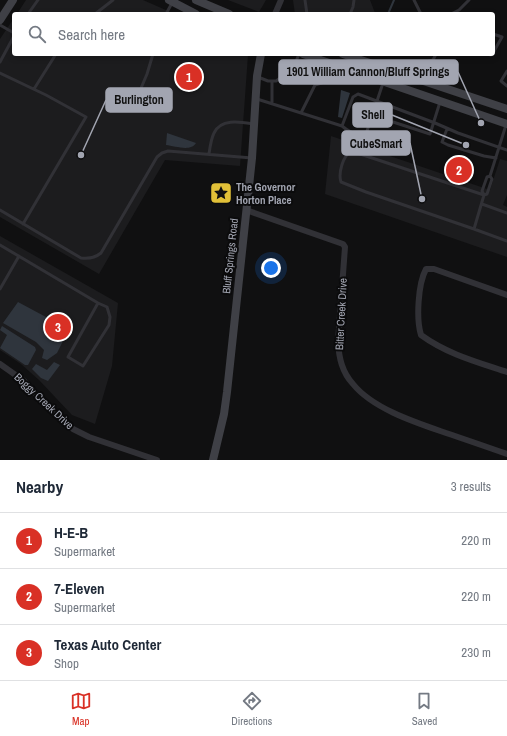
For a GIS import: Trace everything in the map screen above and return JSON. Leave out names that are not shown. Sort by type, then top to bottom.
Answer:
[{"type":"main road","points":[[0,20],[13,0]]},
{"type":"main road","points":[[196,0],[224,12]]},
{"type":"main road","points":[[170,1],[192,12]]},
{"type":"main road","name":"Bluff Springs Road","points":[[213,460],[224,414],[227,392],[252,158],[257,76],[261,56]]},
{"type":"main road","points":[[310,56],[507,123]]},
{"type":"main road","points":[[349,56],[507,109]]},
{"type":"street","points":[[276,12],[281,0]]},
{"type":"street","name":"Bitter Creek Drive","points":[[246,210],[343,244],[346,247],[338,342],[339,356],[343,369],[353,385],[365,396],[418,423],[507,454]]},
{"type":"street","points":[[507,295],[434,269],[426,270],[421,280],[418,325],[421,335],[433,344],[452,353],[507,372]]},
{"type":"street","name":"Boggy Creek Drive","points":[[0,364],[24,381],[54,413],[73,429],[89,437],[157,460]]},
{"type":"lane","points":[[29,12],[38,0]]},
{"type":"lane","points":[[98,12],[113,0]]},
{"type":"lane","points":[[305,0],[307,12]]},
{"type":"lane","points":[[351,12],[354,0]]},
{"type":"lane","points":[[414,0],[420,12]]},
{"type":"lane","points":[[455,12],[470,0]]},
{"type":"lane","points":[[167,12],[170,1]]},
{"type":"lane","points":[[0,25],[12,33]]},
{"type":"lane","points":[[495,35],[502,37],[495,49]]},
{"type":"lane","points":[[0,62],[12,38]]},
{"type":"lane","points":[[34,89],[55,56]]},
{"type":"lane","points":[[136,100],[147,74],[152,56]]},
{"type":"lane","points":[[257,76],[276,81],[293,69],[298,56]]},
{"type":"lane","points":[[425,82],[430,61],[433,60],[435,56]]},
{"type":"lane","points":[[425,82],[435,63],[433,60]]},
{"type":"lane","points":[[302,113],[315,85],[325,82],[330,63]]},
{"type":"lane","points":[[507,71],[501,81],[507,86]]},
{"type":"lane","points":[[0,73],[34,89],[86,117],[23,224]]},
{"type":"lane","points":[[272,81],[272,103]]},
{"type":"lane","points":[[255,98],[342,126],[349,132],[361,136],[366,134],[384,81]]},
{"type":"lane","points":[[342,126],[353,97],[358,94],[447,129],[507,150]]},
{"type":"lane","points":[[394,122],[430,134],[441,101]]},
{"type":"lane","points":[[209,154],[214,134],[217,129],[230,121],[254,124]]},
{"type":"lane","points":[[474,229],[484,195],[487,194],[489,190],[492,179],[490,176],[507,123]]},
{"type":"lane","points":[[447,129],[442,142],[484,156],[496,158]]},
{"type":"lane","points":[[0,210],[81,258],[88,259],[96,257],[102,253],[157,157],[162,153],[168,151],[252,158]]},
{"type":"lane","points":[[484,195],[351,151],[347,154],[342,166],[340,177],[341,182],[366,192],[507,241]]},
{"type":"lane","points":[[482,204],[507,213]]},
{"type":"lane","points":[[0,245],[107,307],[110,317],[109,324],[83,366],[68,357],[98,303]]},
{"type":"lane","points":[[0,290],[19,256]]},
{"type":"lane","points":[[0,280],[4,283]]},
{"type":"shaded area","points":[[26,0],[143,0],[170,12],[18,12]]},
{"type":"shaded area","points":[[228,0],[266,0],[259,12]]},
{"type":"shaded area","points":[[293,0],[370,0],[375,12],[295,12]]},
{"type":"shaded area","points":[[12,21],[12,56],[248,56],[240,166],[165,160],[99,274],[0,217],[0,39]]},
{"type":"shaded area","points":[[341,90],[350,93],[342,118],[338,117]]},
{"type":"shaded area","points":[[167,133],[196,143],[194,146],[187,148],[166,145]]},
{"type":"shaded area","points":[[331,136],[490,190],[500,159],[507,161],[507,195],[503,205],[507,207],[507,257],[325,194]]},
{"type":"shaded area","points":[[0,236],[118,303],[112,366],[95,424],[72,415],[39,380],[21,364],[0,350]]},
{"type":"shaded area","points":[[18,302],[59,324],[67,333],[57,353],[47,360],[42,358],[44,350],[36,342],[3,323]]},
{"type":"shaded area","points":[[2,326],[35,347],[36,350],[28,365],[25,365],[0,348],[7,335],[0,330]]},
{"type":"shaded area","points":[[54,362],[60,365],[48,381],[41,378],[32,369],[36,364],[47,370]]},
{"type":"waterway","points":[[389,12],[394,0]]},
{"type":"place","name":"H-E-B","points":[[189,77]]},
{"type":"place","name":"1901 William Cannon/Bluff Springs","points":[[481,123]]},
{"type":"place","name":"Shell","points":[[466,145]]},
{"type":"place","name":"Burlington","points":[[81,155]]},
{"type":"place","name":"7-Eleven","points":[[459,170]]},
{"type":"place","name":"The Governor Horton Place","points":[[221,193]]},
{"type":"place","name":"CubeSmart","points":[[422,199]]},
{"type":"place","name":"Texas Auto Center","points":[[58,327]]}]
